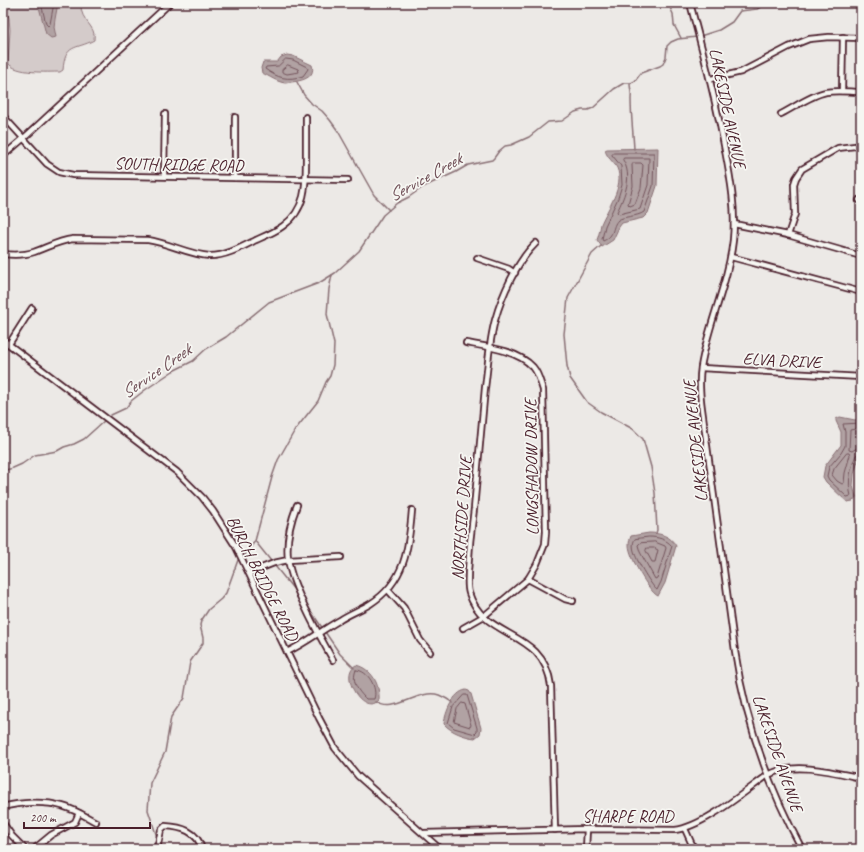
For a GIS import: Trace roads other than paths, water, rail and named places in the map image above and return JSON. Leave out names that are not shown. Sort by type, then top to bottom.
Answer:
[{"type":"street","points":[[3,156],[170,3]]},
{"type":"street","name":"LAKESIDE AVENUE","points":[[690,3],[711,79],[732,188],[734,210],[731,257],[708,335],[701,368],[702,409],[735,657],[742,688],[768,775],[785,816],[802,849]]},
{"type":"street","points":[[711,79],[736,73],[799,42],[820,38],[861,38]]},
{"type":"street","points":[[842,91],[843,38]]},
{"type":"street","points":[[781,114],[819,94],[826,92],[861,92]]},
{"type":"street","points":[[164,176],[165,114]]},
{"type":"street","name":"SOUTH RIDGE ROAD","points":[[3,116],[50,166],[66,174],[96,176],[348,180]]},
{"type":"street","points":[[235,117],[235,178]]},
{"type":"street","points":[[3,254],[33,253],[62,240],[73,239],[148,240],[198,254],[211,256],[224,254],[277,230],[290,220],[298,211],[303,200],[306,180],[306,117]]},
{"type":"street","points":[[788,236],[795,214],[794,184],[802,169],[838,148],[855,146],[861,147]]},
{"type":"street","points":[[734,224],[788,236],[861,256]]},
{"type":"street","name":"NORTHSIDE DRIVE","points":[[536,243],[528,251],[506,289],[498,310],[490,348],[469,555],[468,586],[469,593],[474,604],[484,616],[502,631],[523,641],[531,647],[548,668],[551,686],[555,830]]},
{"type":"street","points":[[731,257],[861,292]]},
{"type":"street","points":[[477,258],[515,273]]},
{"type":"street","points":[[9,344],[32,308]]},
{"type":"street","name":"BURCH BRIDGE ROAD","points":[[3,340],[171,467],[202,497],[222,523],[235,545],[328,736],[344,760],[358,776],[424,833],[440,849]]},
{"type":"street","name":"LONGSHADOW DRIVE","points":[[463,628],[484,616],[528,579],[537,564],[545,544],[546,532],[543,390],[539,377],[533,367],[518,356],[466,343]]},
{"type":"street","name":"ELVA DRIVE","points":[[701,368],[861,377]]},
{"type":"street","points":[[297,505],[289,533],[288,560],[293,580],[333,660]]},
{"type":"street","points":[[287,652],[319,634],[341,619],[370,604],[388,590],[400,572],[406,558],[410,537],[412,510]]},
{"type":"street","points":[[249,573],[274,563],[288,560],[341,557]]},
{"type":"street","points":[[528,579],[565,599],[573,601]]},
{"type":"street","points":[[388,590],[404,608],[420,640],[430,652]]},
{"type":"street","name":"SHARPE ROAD","points":[[424,833],[587,829],[664,831],[685,829],[703,820],[768,775],[780,770],[797,768],[828,771],[861,778]]},
{"type":"street","points":[[3,807],[30,803],[63,806],[96,822]]},
{"type":"street","points":[[34,849],[51,835],[75,822],[79,813]]},
{"type":"street","points":[[3,823],[12,836],[26,849]]},
{"type":"street","points":[[157,849],[160,830],[165,826],[179,827],[189,832],[196,838],[202,849]]},
{"type":"street","points":[[586,849],[587,829]]},
{"type":"street","points":[[685,829],[694,849]]},
{"type":"water","points":[[38,3],[58,3],[54,27],[56,37],[51,38],[46,34]]},
{"type":"water","points":[[287,55],[293,56],[312,65],[313,69],[310,76],[303,80],[285,83],[262,73],[261,68],[263,62],[277,62],[281,57]]},
{"type":"water","points":[[658,148],[657,186],[648,213],[643,218],[622,223],[613,240],[602,247],[597,240],[601,224],[617,190],[619,182],[617,168],[605,150]]},
{"type":"water","points":[[840,417],[855,420],[861,419],[861,451],[854,474],[853,486],[856,497],[853,501],[847,502],[826,482],[823,477],[825,466],[841,445],[841,432],[836,421],[836,419]]},
{"type":"water","points":[[649,533],[668,537],[676,546],[665,583],[658,596],[644,581],[632,557],[629,545],[631,536]]},
{"type":"water","points":[[356,665],[362,667],[374,678],[378,688],[379,700],[373,704],[366,703],[360,699],[351,685],[351,670]]},
{"type":"water","points":[[466,690],[471,694],[481,728],[480,734],[475,738],[458,734],[444,724],[450,704],[457,695]]},
{"type":"waterway","points":[[668,3],[673,14],[674,25],[681,38]]},
{"type":"waterway","name":"Service Creek","points":[[111,415],[126,408],[131,401],[173,371],[193,361],[206,349],[226,337],[269,302],[319,283],[335,273],[359,251],[383,215],[397,203],[423,187],[468,165],[492,160],[505,146],[529,137],[548,122],[562,121],[575,112],[593,108],[614,89],[624,83],[631,83],[635,81],[641,73],[663,64],[666,57],[667,46],[671,42],[678,39],[697,37],[719,30],[732,22],[740,11],[757,9],[767,3]]},
{"type":"waterway","points":[[297,82],[304,95],[312,104],[322,111],[338,131],[374,195],[389,210]]},
{"type":"waterway","points":[[630,83],[634,149]]},
{"type":"waterway","points":[[601,246],[592,254],[568,298],[564,334],[567,366],[570,378],[587,402],[601,412],[633,429],[643,439],[651,467],[655,493],[656,533]]},
{"type":"waterway","points":[[245,555],[255,541],[278,460],[295,430],[318,401],[330,376],[333,365],[334,344],[327,314],[332,275]]},
{"type":"waterway","name":"Service Creek","points":[[3,469],[6,470],[13,468],[35,455],[57,451],[74,444],[84,439],[104,421]]},
{"type":"waterway","points":[[255,541],[295,591]]},
{"type":"waterway","points":[[157,837],[148,810],[150,783],[165,752],[171,717],[184,698],[190,662],[203,643],[200,625],[201,621],[209,609],[226,593],[238,560]]},
{"type":"waterway","points":[[304,601],[340,654],[354,668]]},
{"type":"waterway","points":[[376,702],[383,705],[399,704],[423,695],[431,694],[439,695],[453,703]]},
{"type":"waterway","points":[[159,845],[160,849]]}]
